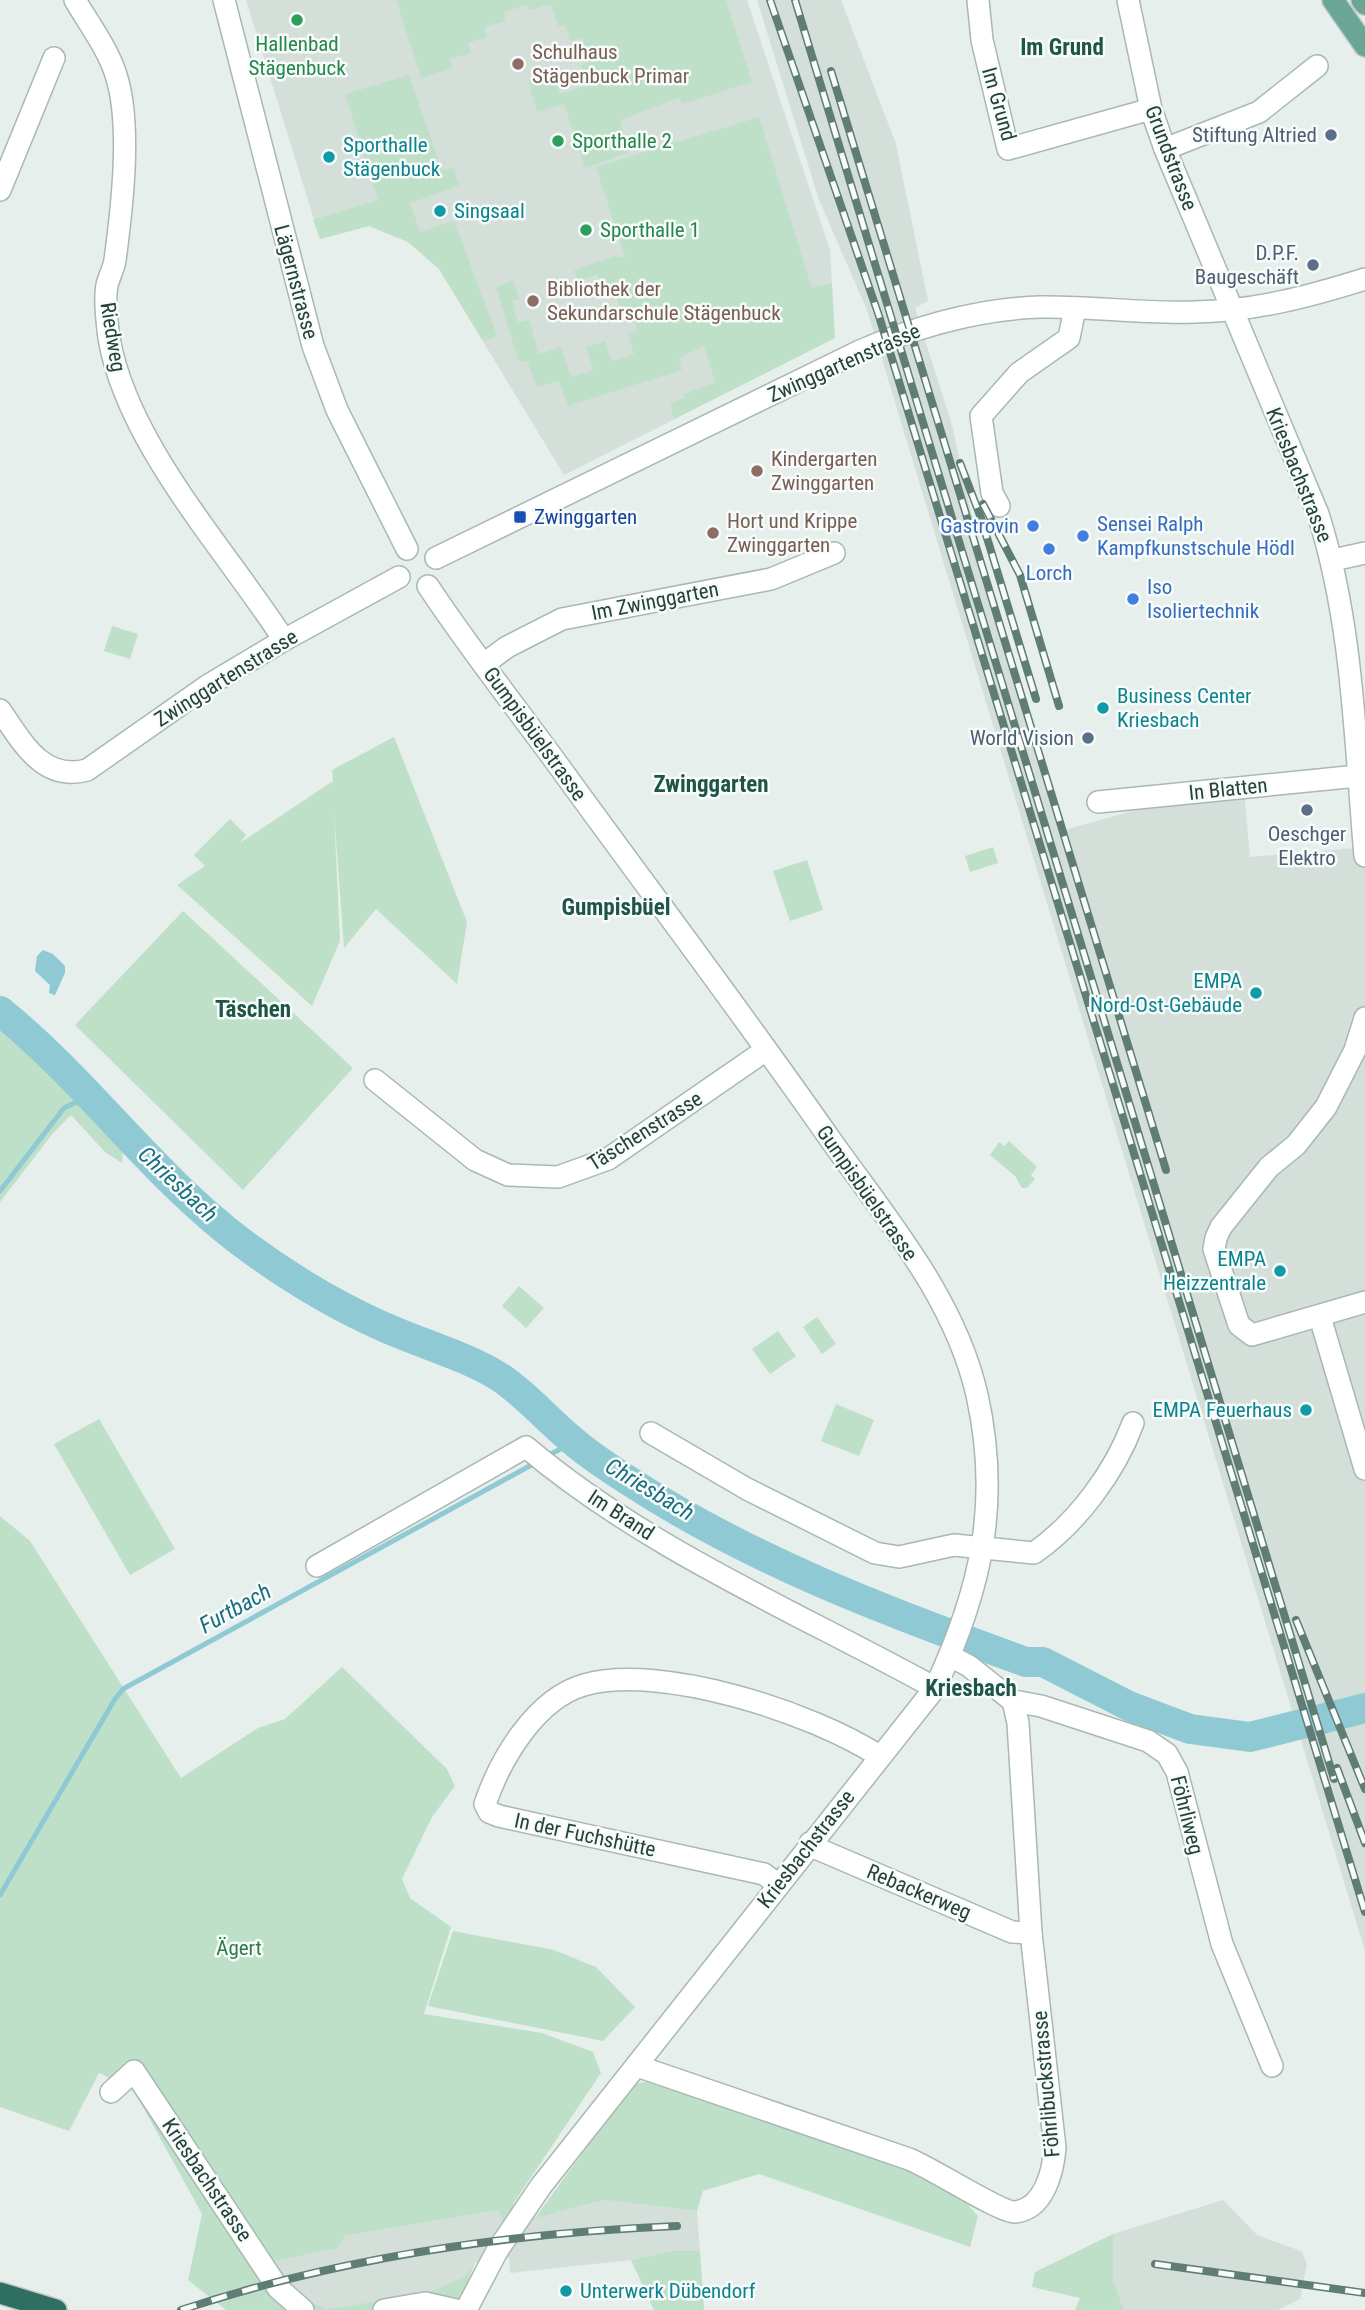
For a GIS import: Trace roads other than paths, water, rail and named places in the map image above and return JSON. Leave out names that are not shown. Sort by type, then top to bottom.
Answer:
[{"type":"highway","points":[[0,2292],[56,2310]]},
{"type":"main road","points":[[1333,0],[1365,46]]},
{"type":"street","name":"Riedweg","points":[[75,0],[116,73],[124,107],[125,141],[115,262],[106,288],[109,337],[117,374],[128,405],[153,451],[284,639]]},
{"type":"street","name":"Lägernstrasse","points":[[223,0],[313,346],[337,410],[407,549]]},
{"type":"street","name":"Im Grund","points":[[978,0],[982,40],[1008,149],[1151,109]]},
{"type":"street","name":"Grundstrasse","points":[[1128,0],[1151,109],[1165,149],[1233,310]]},
{"type":"street","points":[[0,190],[54,58]]},
{"type":"street","points":[[1165,149],[1259,112],[1317,66]]},
{"type":"street","name":"Zwinggartenstrasse","points":[[436,558],[891,338],[964,316],[1026,308],[1075,307],[1192,312],[1233,310],[1294,301],[1365,279]]},
{"type":"street","points":[[999,506],[992,493],[980,426],[981,416],[1019,373],[1069,338],[1075,307]]},
{"type":"street","name":"Kriesbachstrasse","points":[[1233,310],[1318,514],[1333,560],[1348,650],[1365,856]]},
{"type":"street","points":[[424,547],[436,558],[438,574],[428,586],[412,588],[399,577],[397,565],[407,549],[424,547]]},
{"type":"street","name":"Im Zwinggarten","points":[[484,664],[507,647],[562,619],[771,579],[834,553]]},
{"type":"street","points":[[1333,560],[1365,553]]},
{"type":"street","name":"Zwinggartenstrasse","points":[[0,710],[32,754],[55,771],[77,773],[95,766],[207,686],[284,639],[399,577]]},
{"type":"street","name":"Gumpisbüelstrasse","points":[[428,586],[766,1050],[922,1271],[956,1332],[976,1392],[987,1449],[989,1487],[984,1546]]},
{"type":"street","name":"In Blatten","points":[[1098,802],[1358,776]]},
{"type":"street","points":[[1365,1018],[1339,1086],[1296,1145],[1269,1167],[1221,1227],[1214,1249],[1239,1325],[1245,1332],[1259,1335],[1365,1302]]},
{"type":"street","name":"Täschenstrasse","points":[[375,1080],[475,1160],[508,1175],[558,1177],[608,1159],[766,1050]]},
{"type":"street","points":[[1320,1317],[1365,1469]]},
{"type":"street","points":[[651,1433],[747,1489],[875,1553],[899,1557],[954,1545],[1034,1553],[1056,1538],[1113,1464],[1133,1423]]},
{"type":"street","name":"Im Brand","points":[[317,1566],[526,1447],[668,1546],[935,1688]]},
{"type":"street","name":"Kriesbachstrasse","points":[[466,2310],[497,2251],[541,2186],[777,1884],[879,1756],[913,1719],[935,1688],[968,1609],[984,1546]]},
{"type":"street","name":"Föhrliweg","points":[[951,1653],[1013,1701],[1041,1706],[1148,1741],[1167,1754],[1177,1772],[1222,1944],[1272,2066]]},
{"type":"street","name":"In der Fuchshütte","points":[[777,1884],[764,1874],[499,1816],[489,1811],[485,1804],[517,1742],[536,1714],[566,1693],[600,1683],[662,1683],[738,1697],[789,1712],[855,1741],[879,1756]]},
{"type":"street","name":"Föhrlibuckstrasse","points":[[637,2066],[909,2159],[933,2169],[992,2204],[1017,2212],[1033,2204],[1045,2188],[1054,2167],[1055,2148],[1031,1933],[1018,1723],[1013,1701]]},
{"type":"street","name":"Rebackerweg","points":[[810,1843],[818,1849],[1012,1932],[1031,1933]]},
{"type":"street","name":"Kriesbachstrasse","points":[[111,2092],[134,2071],[278,2288],[303,2310]]},
{"type":"street","points":[[384,2310],[425,2303],[456,2310]]},
{"type":"water","points":[[43,950],[53,954],[65,966],[65,973],[55,995],[49,993],[50,985],[35,971],[37,956]]},
{"type":"waterway","name":"Chriesbach","points":[[0,1011],[62,1067],[178,1187],[241,1242],[292,1278],[347,1309],[498,1376],[597,1460],[719,1533],[819,1582],[1026,1662],[1043,1662],[1129,1706],[1190,1729],[1250,1737],[1365,1708]]},
{"type":"waterway","points":[[0,1191],[64,1108],[89,1096]]},
{"type":"waterway","name":"Furtbach","points":[[547,1456],[574,1442]]},
{"type":"waterway","name":"Furtbach","points":[[0,1895],[123,1689],[535,1463]]},
{"type":"railway","points":[[770,0],[879,316],[1365,1912]]},
{"type":"railway","points":[[795,0],[1334,1779]]},
{"type":"railway","points":[[831,71],[1166,1170]]},
{"type":"railway","points":[[960,463],[981,518],[1036,699]]},
{"type":"railway","points":[[983,504],[1020,575],[1059,706]]},
{"type":"railway","points":[[1296,1620],[1365,1789]]},
{"type":"railway","points":[[1337,1768],[1365,1843]]},
{"type":"railway","points":[[181,2310],[303,2276],[426,2251],[551,2235],[677,2226]]},
{"type":"railway","points":[[1155,2264],[1365,2293]]},
{"type":"place","name":"Hallenbad Stägenbuck","points":[[297,20]]},
{"type":"place","name":"Schulhaus Stägenbuck Primar","points":[[518,64]]},
{"type":"place","name":"Stiftung Altried","points":[[1331,135]]},
{"type":"place","name":"Sporthalle 2","points":[[558,141]]},
{"type":"place","name":"Sporthalle Stägenbuck","points":[[329,157]]},
{"type":"place","name":"Singsaal","points":[[440,211]]},
{"type":"place","name":"Sporthalle 1","points":[[586,230]]},
{"type":"place","name":"D.P.F. Baugeschäft","points":[[1313,265]]},
{"type":"place","name":"Bibliothek der Sekundarschule Stägenbuck","points":[[533,301]]},
{"type":"place","name":"Kindergarten Zwinggarten","points":[[757,471]]},
{"type":"place","name":"Zwinggarten","points":[[520,517]]},
{"type":"place","name":"Gastrovin","points":[[1033,526]]},
{"type":"place","name":"Hort und Krippe Zwinggarten","points":[[713,533]]},
{"type":"place","name":"Sensei Ralph Kampfkunstschule Hödl","points":[[1083,536]]},
{"type":"place","name":"Lorch","points":[[1049,549]]},
{"type":"place","name":"Iso Isoliertechnik","points":[[1133,599]]},
{"type":"place","name":"Business Center Kriesbach","points":[[1103,708]]},
{"type":"place","name":"World Vision","points":[[1088,738]]},
{"type":"place","name":"Oeschger Elektro","points":[[1307,810]]},
{"type":"place","name":"EMPA Nord-Ost-Gebäude","points":[[1256,993]]},
{"type":"place","name":"EMPA Heizzentrale","points":[[1280,1271]]},
{"type":"place","name":"EMPA Feuerhaus","points":[[1306,1410]]},
{"type":"place","name":"Unterwerk Dübendorf","points":[[566,2291]]},
{"type":"district","name":"Im Grund","points":[[1062,47]]},
{"type":"district","name":"Zwinggarten","points":[[711,784]]},
{"type":"district","name":"Gumpisbüel","points":[[616,907]]},
{"type":"district","name":"Täschen","points":[[253,1009]]},
{"type":"district","name":"Kriesbach","points":[[971,1688]]},
{"type":"park label","name":"Ägert","points":[[239,1948]]}]
